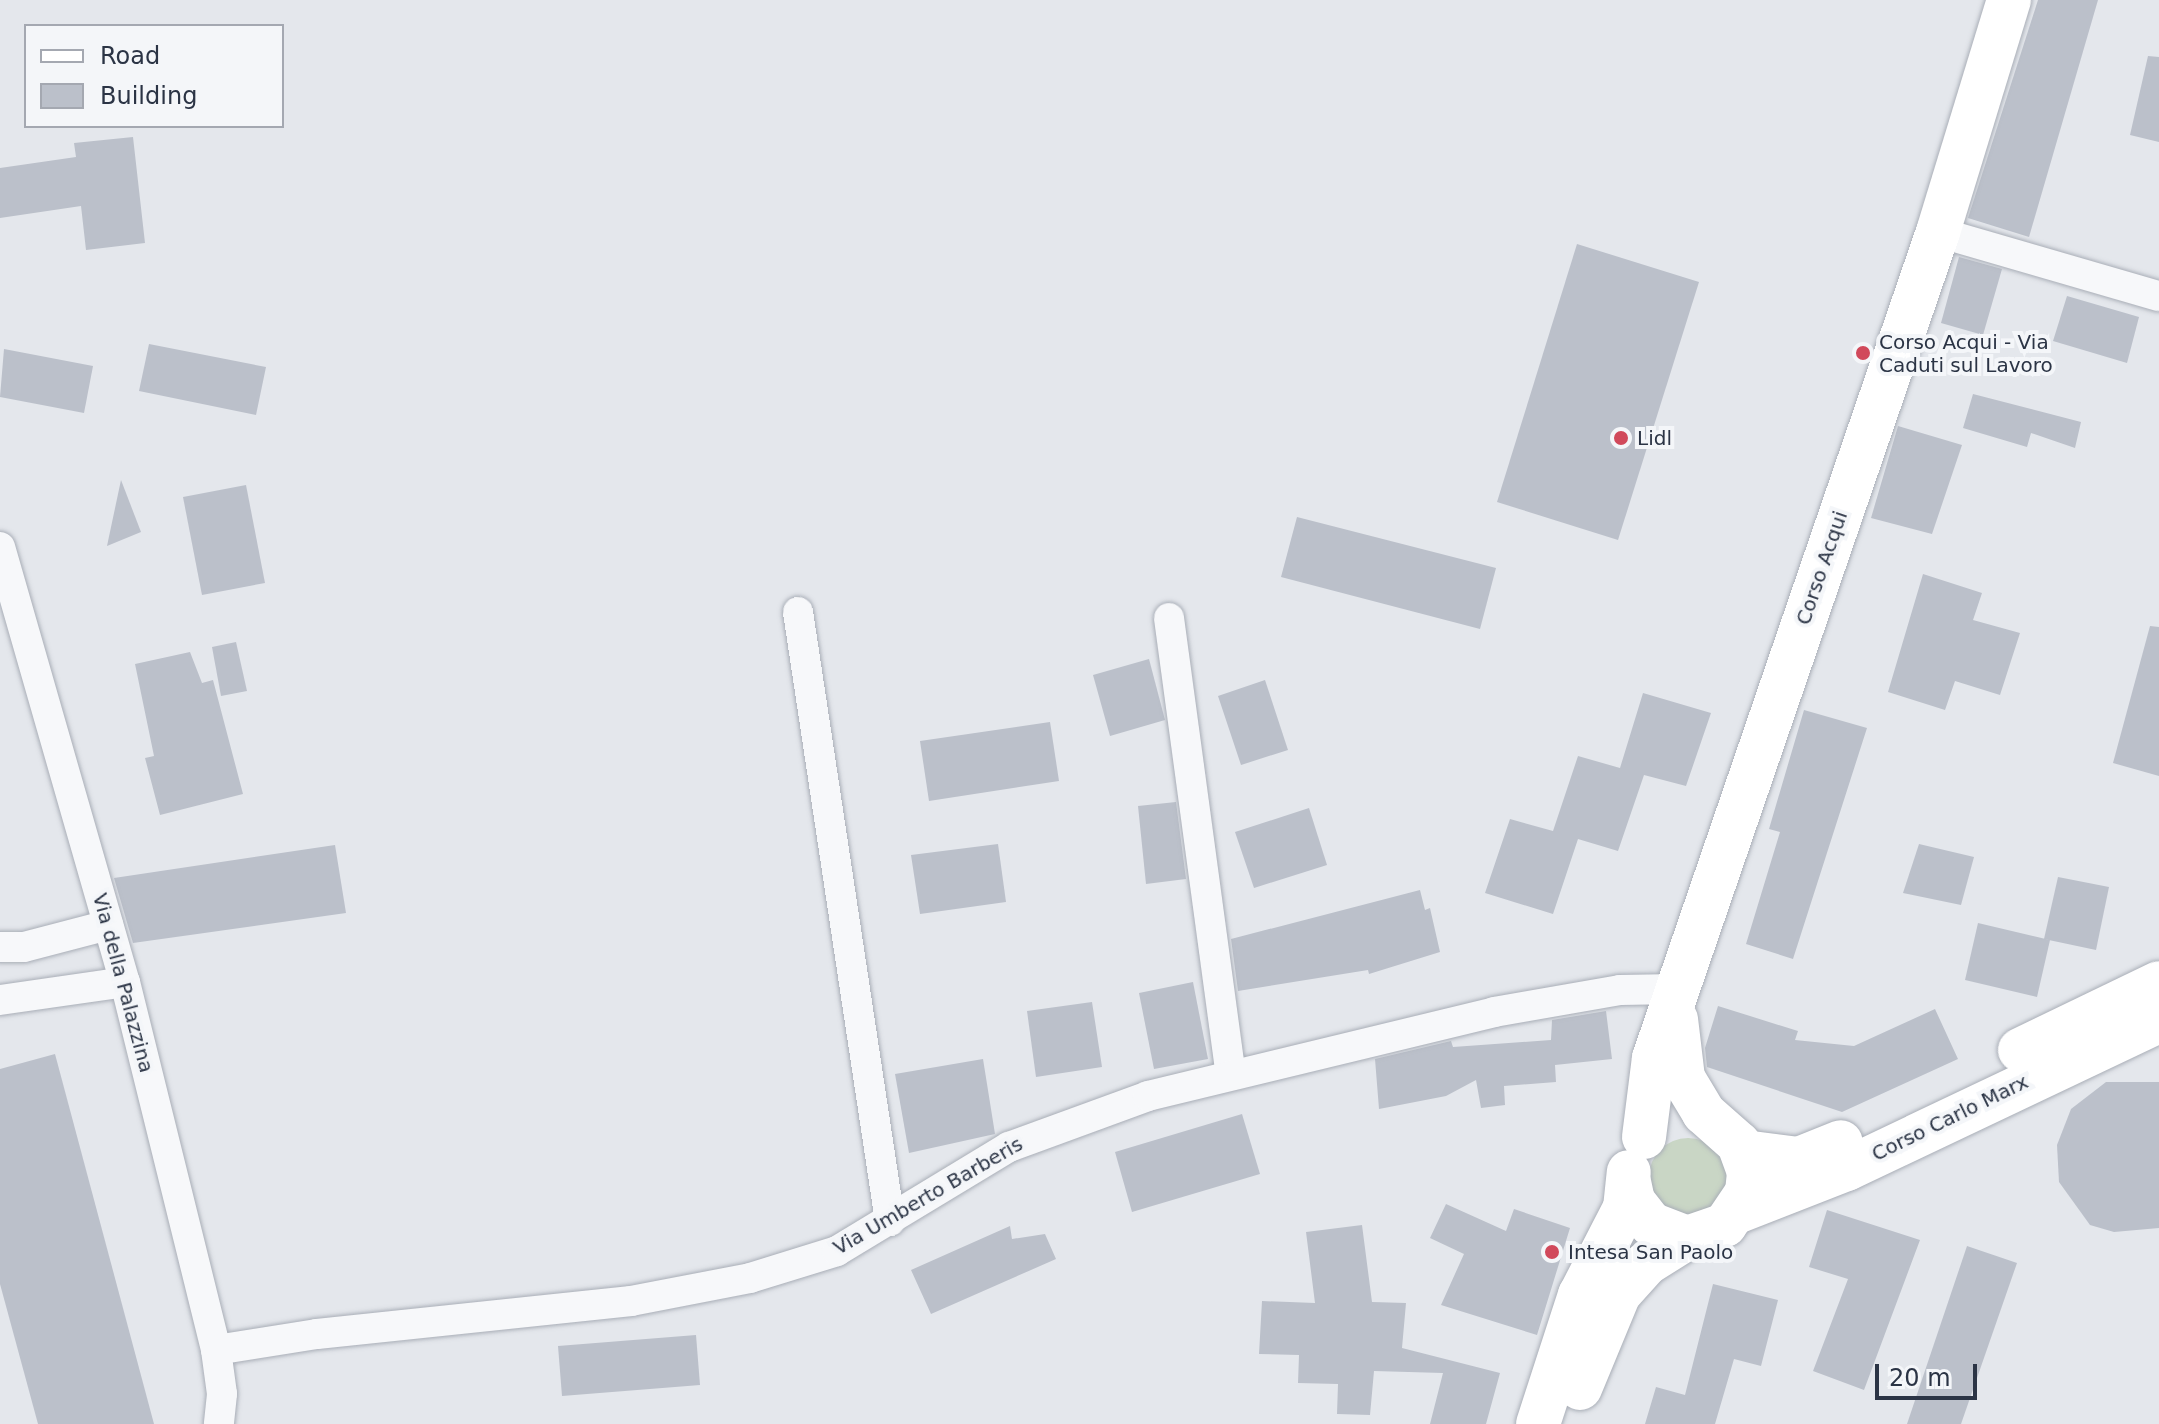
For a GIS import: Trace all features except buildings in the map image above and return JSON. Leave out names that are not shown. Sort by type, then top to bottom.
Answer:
[{"type":"street","name":"Corso Acqui","points":[[1644,1137],[1654,1058],[1938,232],[2009,0]]},
{"type":"street","points":[[1938,232],[2159,296]]},
{"type":"street","name":"Via della Palazzina","points":[[0,547],[125,982],[216,1350],[219,1424]]},
{"type":"street","points":[[798,612],[890,1221]]},
{"type":"street","points":[[1169,618],[1231,1074]]},
{"type":"street","points":[[0,947],[24,947],[108,925]]},
{"type":"street","points":[[0,1000],[125,982]]},
{"type":"street","name":"Corso Carlo Marx","points":[[1730,1138],[1791,1160],[1813,1156],[2159,983]]},
{"type":"street","points":[[1567,1424],[1611,1306],[1647,1263],[1687,1238],[1717,1231],[1739,1211],[1749,1182],[1730,1138],[1694,1100],[1679,1066],[1677,989]]},
{"type":"street","name":"Via Umberto Barberis","points":[[216,1350],[317,1334],[682,1294],[798,1266],[890,1221],[1009,1147],[1045,1131],[1231,1074],[1523,1007],[1620,990],[1677,989]]},
{"type":"street","name":"Corso Carlo Marx","points":[[1739,1211],[1847,1169],[2159,1021]]},
{"type":"street","points":[[1538,1424],[1580,1295],[1620,1220],[1630,1163],[1644,1137],[1677,1118],[1730,1138]]},
{"type":"street","points":[[1629,1182],[1633,1201],[1651,1224],[1687,1238]]},
{"type":"green space","points":[[1680,1138],[1696,1138],[1710,1144],[1721,1155],[1727,1177],[1721,1199],[1710,1210],[1696,1216],[1680,1216],[1666,1210],[1655,1199],[1649,1185],[1649,1169],[1655,1155],[1666,1144]]},
{"type":"place","name":"Corso Acqui - Via Caduti sul Lavoro","points":[[1863,353]]},
{"type":"place","name":"Lidl","points":[[1621,438]]},
{"type":"place","name":"Intesa San Paolo","points":[[1552,1252]]}]
